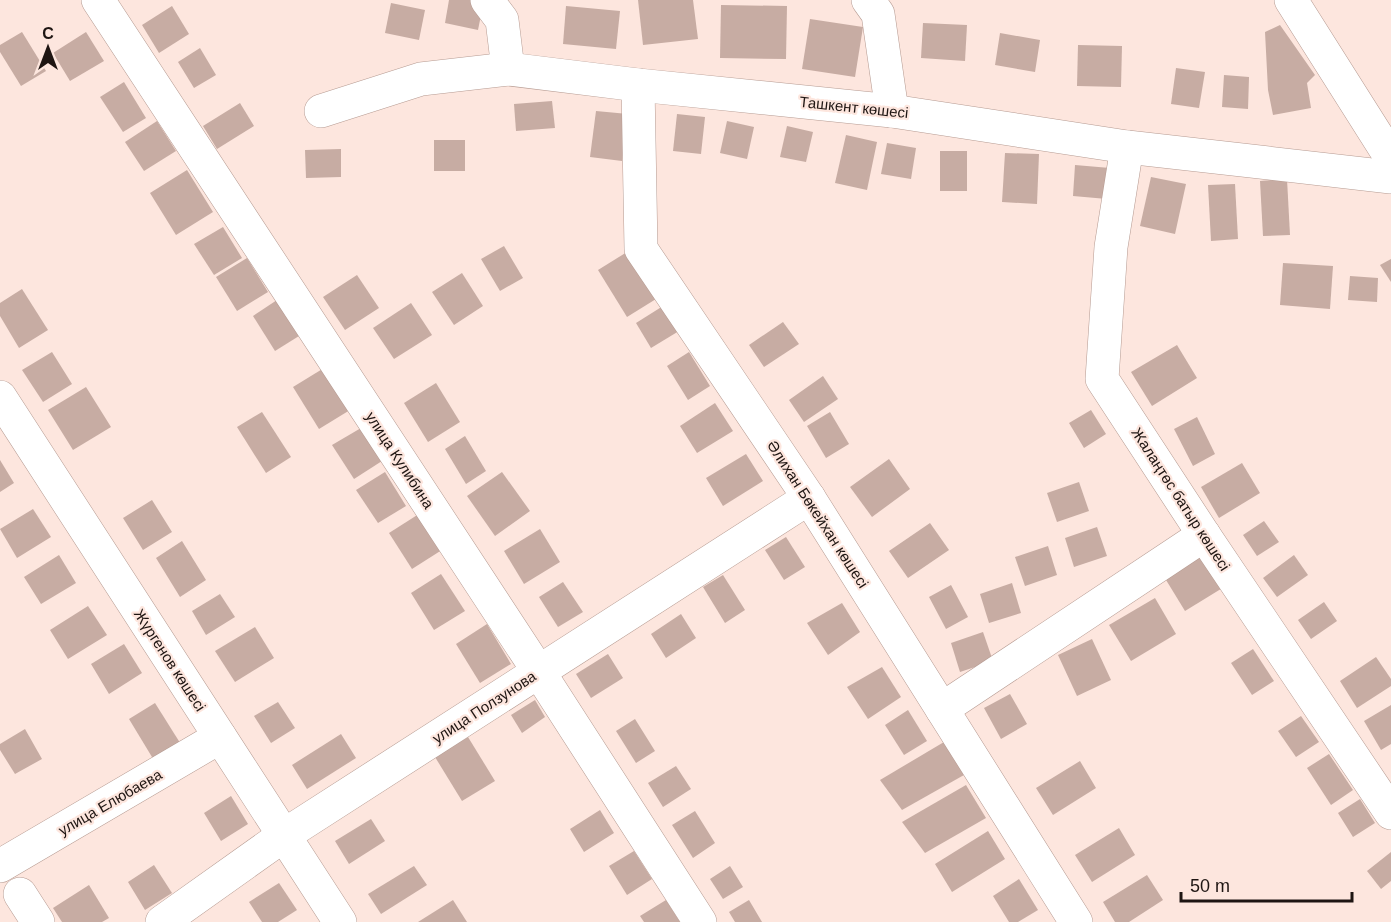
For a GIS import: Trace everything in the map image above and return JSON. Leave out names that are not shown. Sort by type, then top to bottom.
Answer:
[{"type":"street","name":"улица Кулибина","points":[[98,0],[539,672],[700,922]]},
{"type":"street","points":[[488,0],[502,20],[508,69]]},
{"type":"street","points":[[868,0],[878,14],[892,111]]},
{"type":"street","points":[[1291,0],[1391,158]]},
{"type":"street","name":"Ташкент көшесі","points":[[321,111],[421,80],[508,69],[892,111],[1127,147],[1391,177]]},
{"type":"street","name":"Әлихан Бөкейхан көшесі","points":[[638,85],[641,249],[809,498],[1076,922]]},
{"type":"street","name":"Жалаңтөс батыр көшесі","points":[[1127,147],[1111,247],[1102,379],[1391,813]]},
{"type":"street","name":"Жүргенов көшесі","points":[[0,397],[340,922]]},
{"type":"street","name":"улица Ползунова","points":[[162,922],[283,836],[809,498]]},
{"type":"street","points":[[942,709],[1204,535]]},
{"type":"street","name":"улица Елюбаева","points":[[0,866],[220,737]]},
{"type":"street","points":[[20,894],[38,922]]},
{"type":"building","points":[[449,0],[484,0],[478,30],[445,23]]},
{"type":"building","points":[[638,0],[693,0],[698,39],[643,45]]},
{"type":"building","points":[[391,3],[425,10],[419,40],[385,33]]},
{"type":"building","points":[[721,5],[787,6],[786,59],[720,58]]},
{"type":"building","points":[[172,6],[189,34],[159,53],[142,25]]},
{"type":"building","points":[[566,6],[620,11],[616,49],[563,44]]},
{"type":"building","points":[[810,19],[863,27],[855,77],[802,69]]},
{"type":"building","points":[[923,23],[967,25],[965,61],[921,58]]},
{"type":"building","points":[[1280,25],[1315,75],[1307,83],[1311,108],[1273,115],[1268,90],[1265,32]]},
{"type":"building","points":[[22,32],[46,71],[21,86],[0,52],[0,45]]},
{"type":"building","points":[[86,32],[104,61],[70,81],[53,53]]},
{"type":"building","points":[[1000,33],[1040,40],[1035,72],[995,65]]},
{"type":"building","points":[[1078,45],[1122,46],[1121,87],[1077,86]]},
{"type":"building","points":[[200,48],[216,75],[194,88],[178,62]]},
{"type":"building","points":[[1176,68],[1205,72],[1199,108],[1171,104]]},
{"type":"building","points":[[1224,75],[1249,77],[1248,109],[1222,107]]},
{"type":"building","points":[[124,82],[146,118],[123,132],[100,97]]},
{"type":"building","points":[[552,101],[555,128],[516,131],[514,104]]},
{"type":"building","points":[[240,103],[254,126],[217,149],[203,126]]},
{"type":"building","points":[[596,111],[628,114],[622,161],[590,157]]},
{"type":"building","points":[[677,114],[705,117],[701,154],[673,151]]},
{"type":"building","points":[[157,121],[176,151],[144,171],[125,142]]},
{"type":"building","points":[[727,121],[754,127],[747,159],[720,153]]},
{"type":"building","points":[[787,126],[813,132],[806,162],[780,157]]},
{"type":"building","points":[[846,135],[877,142],[867,190],[835,183]]},
{"type":"building","points":[[434,140],[465,140],[465,171],[434,171]]},
{"type":"building","points":[[887,143],[916,148],[911,179],[881,174]]},
{"type":"building","points":[[341,149],[341,177],[306,178],[305,150]]},
{"type":"building","points":[[940,151],[967,151],[967,191],[940,191]]},
{"type":"building","points":[[1005,153],[1039,154],[1037,204],[1002,202]]},
{"type":"building","points":[[1075,165],[1110,168],[1107,199],[1073,196]]},
{"type":"building","points":[[187,170],[213,212],[176,235],[150,193]]},
{"type":"building","points":[[1151,177],[1186,184],[1175,234],[1140,226]]},
{"type":"building","points":[[1287,179],[1290,235],[1263,236],[1260,181]]},
{"type":"building","points":[[1235,184],[1238,239],[1211,241],[1208,185]]},
{"type":"building","points":[[223,227],[242,258],[214,275],[194,244]]},
{"type":"building","points":[[504,246],[523,278],[500,291],[481,259]]},
{"type":"building","points":[[627,252],[656,299],[627,317],[598,270]]},
{"type":"building","points":[[247,258],[268,292],[237,311],[216,277]]},
{"type":"building","points":[[1391,259],[1391,282],[1380,265]]},
{"type":"building","points":[[1283,263],[1333,266],[1330,309],[1280,305]]},
{"type":"building","points":[[462,273],[483,306],[454,325],[432,292]]},
{"type":"building","points":[[357,275],[379,308],[345,330],[323,297]]},
{"type":"building","points":[[1350,276],[1378,278],[1377,302],[1348,300]]},
{"type":"building","points":[[22,289],[48,330],[19,348],[0,316],[0,303]]},
{"type":"building","points":[[277,300],[299,336],[275,351],[253,316]]},
{"type":"building","points":[[411,303],[432,335],[394,359],[373,328]]},
{"type":"building","points":[[663,306],[679,331],[651,348],[636,323]]},
{"type":"building","points":[[783,322],[799,344],[764,367],[749,345]]},
{"type":"building","points":[[1177,345],[1197,378],[1152,406],[1131,372]]},
{"type":"building","points":[[52,352],[72,384],[43,402],[22,370]]},
{"type":"building","points":[[689,352],[710,386],[688,400],[667,366]]},
{"type":"building","points":[[324,368],[350,410],[319,429],[293,387]]},
{"type":"building","points":[[823,376],[838,399],[804,422],[789,400]]},
{"type":"building","points":[[436,383],[460,422],[428,442],[404,403]]},
{"type":"building","points":[[86,387],[111,427],[73,450],[48,410]]},
{"type":"building","points":[[715,403],[733,431],[697,453],[680,426]]},
{"type":"building","points":[[1091,410],[1106,434],[1084,448],[1069,423]]},
{"type":"building","points":[[262,412],[291,457],[266,473],[237,427]]},
{"type":"building","points":[[830,412],[849,444],[826,458],[807,426]]},
{"type":"building","points":[[1197,417],[1215,454],[1193,466],[1174,429]]},
{"type":"building","points":[[361,428],[382,461],[354,479],[332,445]]},
{"type":"building","points":[[465,436],[486,471],[466,484],[445,449]]},
{"type":"building","points":[[746,454],[763,481],[723,506],[706,478]]},
{"type":"building","points":[[889,459],[910,489],[872,517],[850,487]]},
{"type":"building","points":[[0,460],[14,483],[0,492]]},
{"type":"building","points":[[1242,463],[1260,493],[1219,518],[1201,487]]},
{"type":"building","points":[[385,472],[406,506],[378,523],[356,490]]},
{"type":"building","points":[[502,472],[530,511],[495,536],[467,496]]},
{"type":"building","points":[[1079,482],[1089,511],[1057,522],[1047,493]]},
{"type":"building","points":[[152,500],[172,532],[143,550],[123,518]]},
{"type":"building","points":[[33,509],[51,537],[17,558],[0,529]]},
{"type":"building","points":[[422,512],[445,548],[412,569],[389,533]]},
{"type":"building","points":[[1264,521],[1279,542],[1257,556],[1243,535]]},
{"type":"building","points":[[930,523],[949,550],[908,578],[889,551]]},
{"type":"building","points":[[1097,527],[1107,556],[1074,567],[1065,538]]},
{"type":"building","points":[[540,529],[560,562],[524,584],[504,551]]},
{"type":"building","points":[[786,537],[805,567],[784,580],[765,550]]},
{"type":"building","points":[[182,541],[206,580],[180,597],[156,558]]},
{"type":"building","points":[[1048,546],[1057,575],[1025,586],[1015,557]]},
{"type":"building","points":[[1208,548],[1229,584],[1185,611],[1163,575]]},
{"type":"building","points":[[59,555],[76,583],[41,604],[24,577]]},
{"type":"building","points":[[1294,555],[1308,575],[1277,597],[1263,578]]},
{"type":"building","points":[[441,574],[465,611],[434,630],[411,593]]},
{"type":"building","points":[[723,575],[745,610],[725,623],[703,587]]},
{"type":"building","points":[[563,582],[583,612],[558,627],[539,597]]},
{"type":"building","points":[[1012,583],[1021,613],[989,623],[980,594]]},
{"type":"building","points":[[951,585],[968,617],[946,629],[929,597]]},
{"type":"building","points":[[220,594],[235,617],[206,635],[192,611]]},
{"type":"building","points":[[1155,598],[1176,634],[1131,661],[1109,625]]},
{"type":"building","points":[[1324,602],[1337,621],[1311,639],[1298,620]]},
{"type":"building","points":[[842,603],[860,632],[828,655],[807,623]]},
{"type":"building","points":[[88,606],[107,635],[68,659],[50,630]]},
{"type":"building","points":[[681,614],[696,638],[666,658],[651,634]]},
{"type":"building","points":[[487,624],[511,664],[480,683],[456,644]]},
{"type":"building","points":[[255,627],[274,658],[235,682],[215,651]]},
{"type":"building","points":[[983,632],[993,661],[960,672],[951,643]]},
{"type":"building","points":[[1092,639],[1111,680],[1077,696],[1058,655]]},
{"type":"building","points":[[124,644],[142,673],[109,694],[91,664]]},
{"type":"building","points":[[1253,649],[1274,681],[1252,695],[1231,663]]},
{"type":"building","points":[[608,654],[623,678],[591,698],[576,674]]},
{"type":"building","points":[[1376,657],[1391,679],[1391,686],[1357,708],[1340,681]]},
{"type":"building","points":[[882,667],[901,697],[868,719],[847,687]]},
{"type":"building","points":[[1010,694],[1027,724],[1001,739],[984,708]]},
{"type":"building","points":[[535,700],[545,717],[522,733],[511,715]]},
{"type":"building","points":[[278,702],[295,728],[271,743],[254,716]]},
{"type":"building","points":[[155,703],[182,746],[155,762],[129,719]]},
{"type":"building","points":[[1391,705],[1391,744],[1381,750],[1364,721]]},
{"type":"building","points":[[908,710],[927,741],[904,755],[885,725]]},
{"type":"building","points":[[1301,716],[1319,742],[1296,757],[1278,731]]},
{"type":"building","points":[[635,719],[655,751],[636,763],[616,731]]},
{"type":"building","points":[[25,729],[42,759],[15,774],[0,750],[0,744]]},
{"type":"building","points":[[341,734],[356,758],[307,789],[292,765]]},
{"type":"building","points":[[468,737],[495,781],[462,801],[435,757]]},
{"type":"building","points":[[944,742],[964,775],[902,810],[880,780]]},
{"type":"building","points":[[1329,754],[1353,790],[1331,805],[1307,768]]},
{"type":"building","points":[[1080,761],[1096,788],[1053,815],[1036,788]]},
{"type":"building","points":[[676,766],[691,789],[663,807],[648,783]]},
{"type":"building","points":[[966,785],[986,818],[925,853],[902,822]]},
{"type":"building","points":[[231,796],[248,824],[221,841],[204,813]]},
{"type":"building","points":[[1360,799],[1375,823],[1353,837],[1338,813]]},
{"type":"building","points":[[600,810],[614,833],[584,852],[570,829]]},
{"type":"building","points":[[695,811],[715,843],[693,858],[672,825]]},
{"type":"building","points":[[371,819],[385,841],[349,864],[335,841]]},
{"type":"building","points":[[1119,828],[1135,855],[1092,882],[1075,855]]},
{"type":"building","points":[[988,831],[1005,859],[952,892],[935,864]]},
{"type":"building","points":[[634,851],[652,879],[627,895],[609,866]]},
{"type":"building","points":[[1391,852],[1391,881],[1381,889],[1367,871]]},
{"type":"building","points":[[154,865],[172,893],[145,910],[128,882]]},
{"type":"building","points":[[414,866],[427,885],[381,914],[368,894]]},
{"type":"building","points":[[730,866],[743,887],[723,899],[710,879]]},
{"type":"building","points":[[1147,875],[1163,900],[1129,922],[1115,922],[1103,902]]},
{"type":"building","points":[[1019,879],[1038,910],[1018,922],[1009,922],[993,896]]},
{"type":"building","points":[[279,883],[297,910],[278,922],[262,922],[249,902]]},
{"type":"building","points":[[89,885],[109,918],[102,922],[62,922],[53,908]]},
{"type":"building","points":[[453,900],[467,922],[418,922]]},
{"type":"building","points":[[666,900],[680,922],[644,922],[640,916]]},
{"type":"building","points":[[749,900],[762,922],[735,922],[729,912]]}]
